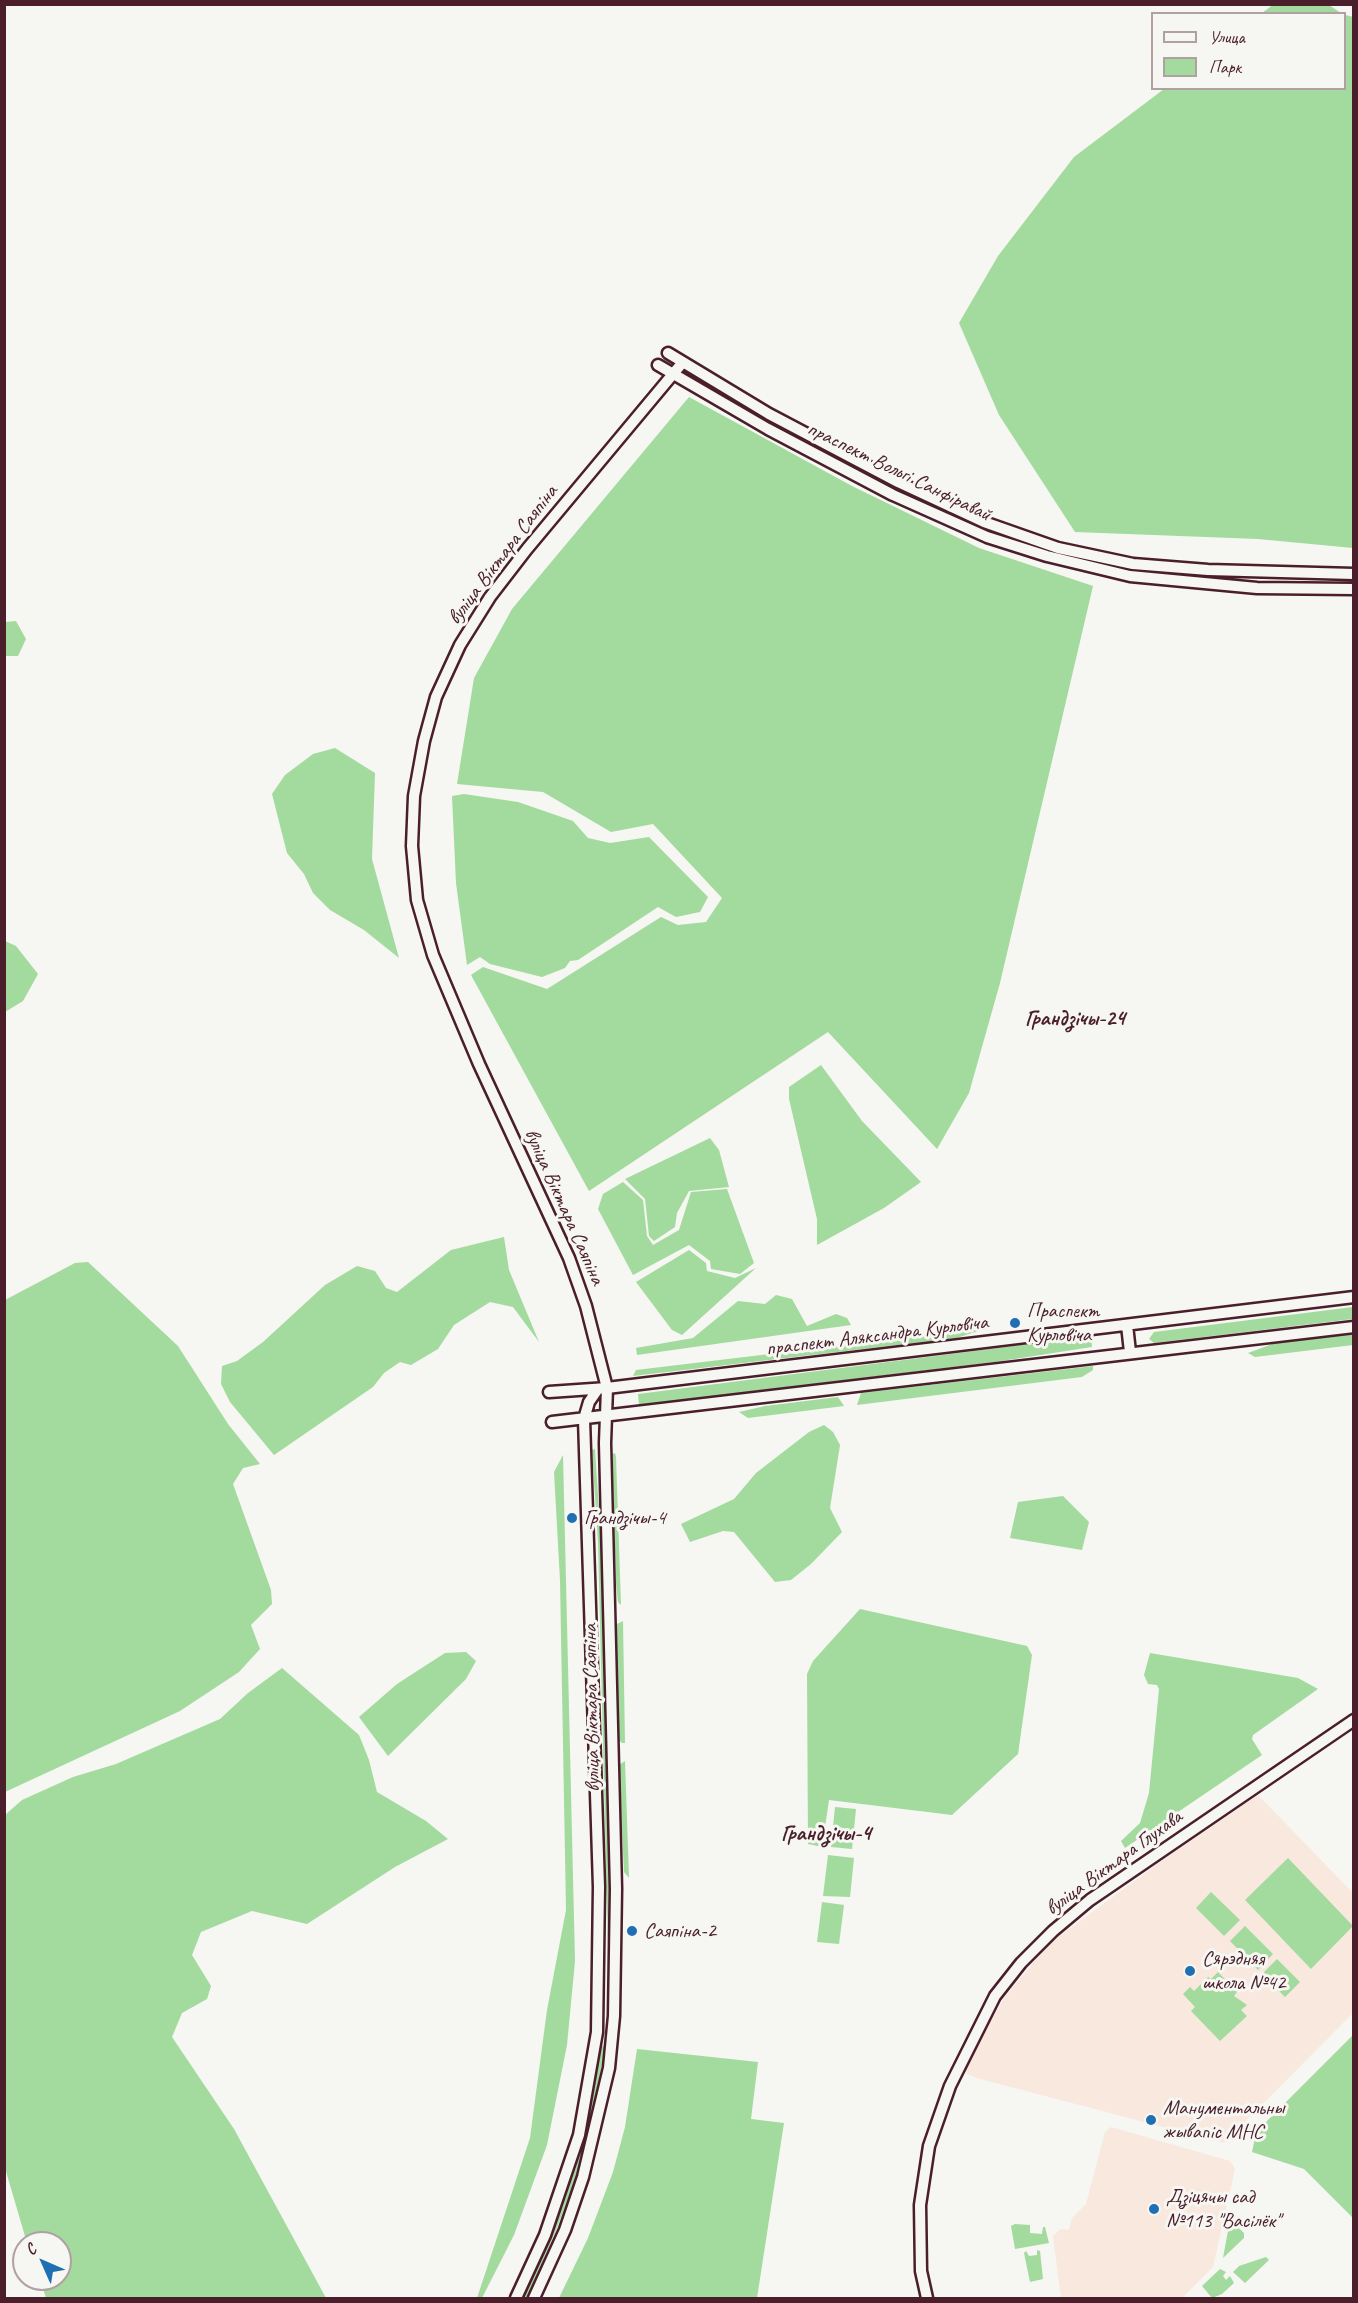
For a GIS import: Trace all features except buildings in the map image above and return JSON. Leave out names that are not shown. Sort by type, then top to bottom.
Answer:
[{"type":"street","name":"праспект Вольгі Санфіравай","points":[[668,353],[768,414],[898,482],[984,522],[1058,548],[1133,564],[1208,570],[1353,574]]},
{"type":"street","name":"вуліца Віктара Саяпіна","points":[[534,2298],[565,2230],[583,2177],[609,2068],[614,2016],[616,1889],[606,1443],[608,1416],[586,1306],[569,1258],[479,1064],[433,955],[417,900],[412,846],[414,796],[424,741],[436,697],[460,645],[490,597],[527,549],[683,363]]},
{"type":"street","name":"праспект Вольгі Санфіравай","points":[[658,365],[768,429],[892,495],[987,537],[1047,556],[1130,576],[1200,584],[1353,590]]},
{"type":"street","points":[[1047,556],[1042,551],[1045,547],[1058,548]]},
{"type":"street","name":"праспект Аляксандра Курловіча","points":[[549,1392],[602,1389],[1353,1297]]},
{"type":"street","points":[[1127,1325],[1130,1352]]},
{"type":"street","points":[[552,1422],[1353,1327]]},
{"type":"street","name":"вуліца Віктара Саяпіна","points":[[516,2298],[545,2235],[579,2135],[591,2072],[598,2013],[599,1887],[584,1419],[589,1402],[602,1389]]},
{"type":"street","name":"вуліца Віктара Глухава","points":[[927,2298],[921,2271],[920,2205],[929,2146],[952,2081],[995,1996],[1021,1963],[1053,1931],[1090,1900],[1353,1720]]},
{"type":"street","points":[[598,2013],[614,2016]]},
{"type":"shaded area","name":"Сярэдняя школа №42","points":[[1258,1795],[1353,1893],[1353,2013],[1224,2143],[973,2077],[963,2071],[1004,1998],[1050,1943],[1163,1860]]},
{"type":"shaded area","name":"Дзіцячы сад №113 \"Васілёк\"","points":[[1111,2127],[1230,2161],[1235,2169],[1213,2267],[1182,2298],[1061,2298],[1053,2236],[1061,2229],[1069,2230],[1072,2218],[1086,2204],[1105,2132]]},
{"type":"green space","points":[[1274,4],[1329,5],[1340,12],[1263,12]]},
{"type":"green space","points":[[1346,15],[1354,17],[1353,548],[1258,539],[1075,532],[999,415],[959,323],[998,256],[1074,157],[1163,90],[1346,90]]},
{"type":"green space","points":[[689,397],[852,486],[979,548],[1093,586],[1000,983],[969,1093],[937,1149],[828,1032],[589,1191],[471,975],[483,967],[547,989],[661,917],[678,925],[706,922],[722,898],[653,824],[611,832],[543,792],[457,784],[474,678],[512,609]]},
{"type":"green space","points":[[16,621],[26,639],[18,656],[5,656],[5,622]]},
{"type":"green space","points":[[335,748],[375,773],[372,859],[399,958],[364,930],[330,910],[313,893],[304,874],[287,853],[272,794],[285,775],[313,754]]},
{"type":"green space","points":[[464,794],[518,802],[573,821],[588,838],[610,843],[649,837],[708,897],[700,912],[676,917],[658,907],[578,960],[570,961],[565,968],[542,977],[490,964],[480,957],[467,965],[456,883],[452,796]]},
{"type":"green space","points":[[5,941],[16,946],[38,974],[23,1001],[5,1012]]},
{"type":"green space","points":[[821,1065],[862,1121],[921,1182],[884,1208],[817,1245],[817,1219],[789,1099],[789,1087]]},
{"type":"green space","points":[[710,1138],[719,1150],[729,1187],[689,1191],[677,1213],[675,1227],[654,1241],[649,1236],[645,1199],[625,1179]]},
{"type":"green space","points":[[623,1182],[643,1200],[647,1236],[653,1245],[679,1230],[691,1192],[727,1189],[754,1263],[740,1274],[711,1269],[710,1261],[689,1245],[633,1275],[598,1209],[603,1194]]},
{"type":"green space","points":[[504,1237],[509,1270],[539,1342],[513,1307],[490,1302],[454,1325],[438,1349],[411,1365],[400,1362],[384,1373],[373,1387],[274,1455],[230,1402],[221,1384],[222,1366],[237,1361],[263,1342],[325,1285],[357,1266],[375,1271],[386,1288],[397,1292],[451,1250]]},
{"type":"green space","points":[[689,1250],[706,1263],[707,1271],[735,1278],[756,1268],[682,1335],[672,1330],[636,1282]]},
{"type":"green space","points":[[88,1262],[178,1346],[228,1424],[260,1464],[243,1468],[233,1484],[271,1590],[272,1604],[251,1625],[260,1649],[239,1672],[180,1711],[5,1792],[5,1300],[75,1263]]},
{"type":"green space","points":[[776,1295],[792,1299],[807,1326],[836,1314],[847,1318],[851,1325],[637,1355],[636,1348],[693,1338],[738,1301],[765,1304]]},
{"type":"green space","points":[[1353,1307],[1353,1319],[1154,1343],[1149,1339],[1154,1332]]},
{"type":"green space","points":[[987,1328],[957,1338],[633,1376],[636,1370]]},
{"type":"green space","points":[[1353,1334],[1353,1345],[1255,1357],[1248,1353],[1275,1343]]},
{"type":"green space","points":[[1091,1336],[1092,1347],[995,1362],[639,1405],[638,1394]]},
{"type":"green space","points":[[1093,1366],[1093,1370],[1082,1377],[857,1405],[861,1393]]},
{"type":"green space","points":[[838,1397],[844,1406],[748,1418],[739,1412],[765,1406]]},
{"type":"green space","points":[[824,1425],[833,1432],[840,1445],[830,1508],[842,1532],[811,1564],[791,1580],[775,1582],[734,1532],[723,1531],[690,1542],[681,1524],[734,1499],[756,1473],[809,1432]]},
{"type":"green space","points":[[595,1449],[601,1542],[611,1939],[609,1989],[598,1542],[592,1450]]},
{"type":"green space","points":[[615,1453],[621,1605],[618,1602],[616,1583],[612,1454]]},
{"type":"green space","points":[[563,1455],[575,1961],[567,2045],[547,2145],[514,2235],[482,2298],[477,2298],[530,2138],[547,2010],[566,1910],[560,1580],[554,1472]]},
{"type":"green space","points":[[1063,1496],[1089,1522],[1082,1550],[1010,1538],[1018,1502]]},
{"type":"green space","points":[[860,1609],[1027,1646],[1032,1655],[1018,1754],[952,1815],[829,1800],[822,1847],[808,1844],[807,1674],[813,1661]]},
{"type":"green space","points":[[623,1621],[625,1743],[619,1740],[617,1725],[615,1625]]},
{"type":"green space","points":[[466,1652],[476,1661],[466,1679],[388,1756],[359,1717],[397,1684],[445,1653]]},
{"type":"green space","points":[[1150,1653],[1298,1678],[1318,1689],[1253,1735],[1252,1739],[1262,1755],[1125,1848],[1121,1841],[1140,1823],[1149,1793],[1159,1689],[1157,1685],[1148,1684],[1144,1675]]},
{"type":"green space","points":[[282,1668],[359,1735],[369,1760],[377,1792],[426,1821],[448,1839],[395,1867],[307,1924],[252,1911],[201,1932],[192,1955],[211,1986],[207,1999],[182,2013],[172,2037],[234,2129],[326,2298],[46,2298],[44,2291],[72,2291],[72,2231],[23,2231],[5,2168],[5,1815],[22,1800],[73,1777],[116,1764],[220,1719],[248,1693]]},
{"type":"green space","points":[[625,1761],[629,1878],[624,1872],[619,1765]]},
{"type":"green space","points":[[835,1807],[856,1809],[852,1849],[831,1847]]},
{"type":"green space","points":[[828,1855],[854,1858],[850,1897],[823,1896]]},
{"type":"green space","points":[[1288,1858],[1353,1926],[1311,1969],[1245,1900]]},
{"type":"green space","points":[[1211,1892],[1240,1920],[1224,1936],[1196,1908]]},
{"type":"green space","points":[[822,1902],[844,1905],[839,1944],[817,1942]]},
{"type":"green space","points":[[1245,1926],[1273,1954],[1258,1970],[1230,1941]]},
{"type":"green space","points":[[1277,1959],[1300,1982],[1285,1997],[1262,1974]]},
{"type":"green space","points":[[1218,1972],[1237,1992],[1234,1996],[1247,2005],[1241,2010],[1247,2016],[1220,2041],[1191,2011],[1195,2007],[1183,1994],[1190,1987],[1194,1991],[1208,1977],[1211,1979]]},
{"type":"green space","points":[[1353,2035],[1353,2218],[1304,2169],[1252,2152],[1255,2138],[1251,2137]]},
{"type":"green space","points":[[602,2046],[606,2047],[579,2169],[527,2298],[523,2298],[576,2168]]},
{"type":"green space","points":[[637,2049],[758,2062],[751,2119],[784,2123],[757,2298],[559,2298],[588,2238],[613,2172],[625,2127]]},
{"type":"green space","points":[[1230,2220],[1244,2233],[1244,2238],[1223,2258]]},
{"type":"green space","points":[[1030,2225],[1030,2233],[1042,2234],[1043,2227],[1045,2227],[1049,2243],[1015,2249],[1011,2226]]},
{"type":"green space","points":[[1037,2250],[1040,2251],[1043,2279],[1030,2282],[1024,2253],[1026,2251],[1029,2256],[1037,2255]]},
{"type":"green space","points":[[1266,2257],[1269,2260],[1245,2283],[1233,2272],[1239,2266]]},
{"type":"green space","points":[[1220,2269],[1226,2272],[1223,2276],[1226,2280],[1230,2276],[1234,2283],[1222,2294],[1212,2298],[1202,2286]]},
{"type":"place","name":"Праспект Курловіча","points":[[1015,1323]]},
{"type":"place","name":"Грандзічы-4","points":[[572,1518]]},
{"type":"place","name":"Саяпіна-2","points":[[632,1931]]},
{"type":"place","name":"Сярэдняя школа №42","points":[[1190,1971]]},
{"type":"place","name":"Манументальны жывапіс МНС","points":[[1151,2120]]},
{"type":"place","name":"Дзіцячы сад №113 \"Васілёк\"","points":[[1154,2209]]},
{"type":"district","name":"Грандзічы-24","points":[[1075,1019]]},
{"type":"district","name":"Грандзічы-4","points":[[826,1834]]}]
